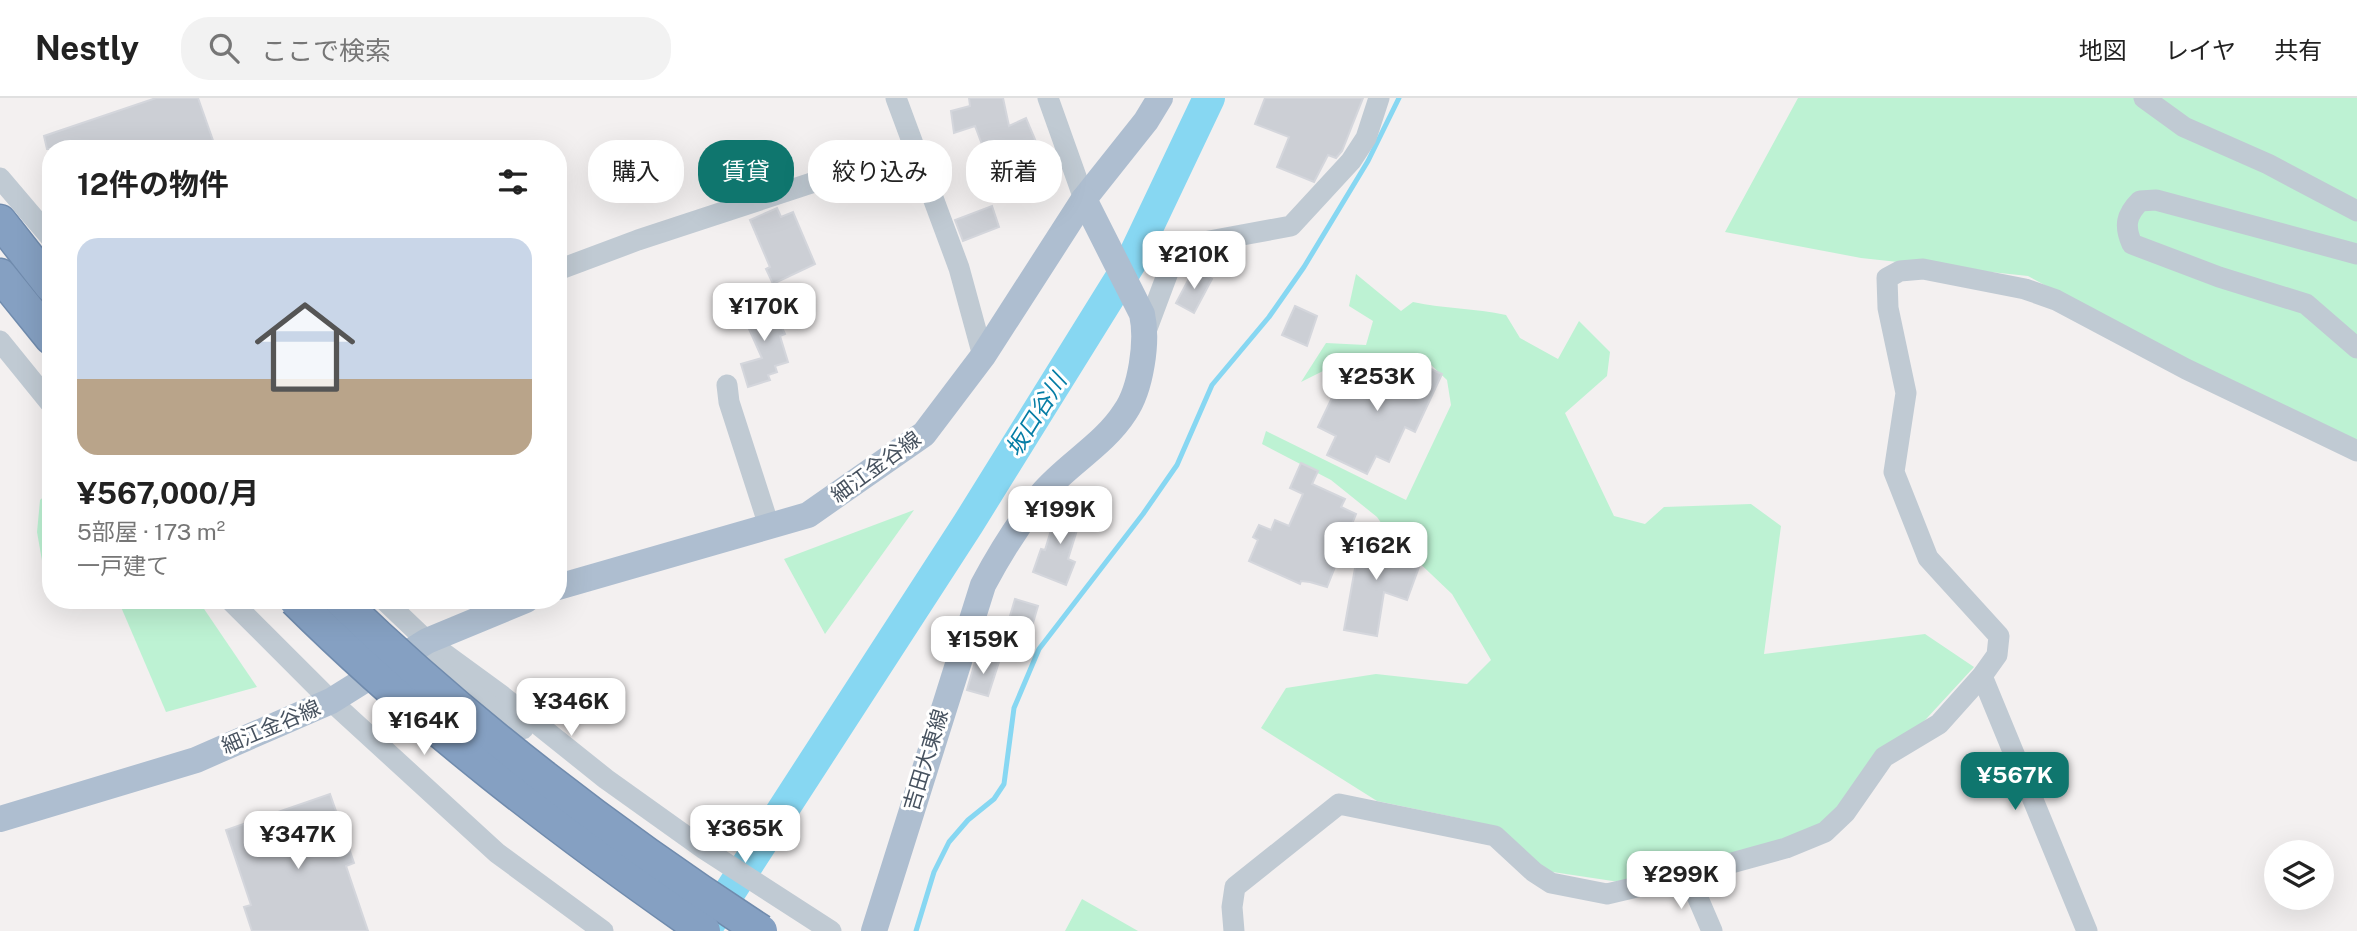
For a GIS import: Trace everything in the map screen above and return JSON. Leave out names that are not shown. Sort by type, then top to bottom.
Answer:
[{"type":"highway","points":[[0,221],[42,275]]},
{"type":"highway","points":[[0,275],[42,327]]},
{"type":"highway","points":[[305,609],[462,751],[542,814],[704,931]]},
{"type":"highway","points":[[350,609],[499,738],[603,822],[695,888],[762,917]]},
{"type":"main road","name":"細江金谷線","points":[[567,584],[808,515],[924,434],[1089,209],[1160,98]]},
{"type":"main road","points":[[1089,209],[1144,322]]},
{"type":"main road","name":"吉田大東線","points":[[874,931],[983,585],[1006,543],[1043,493],[1126,412],[1142,366],[1144,322]]},
{"type":"main road","name":"細江金谷線","points":[[0,819],[196,760],[331,701],[419,645],[505,609]]},
{"type":"street","points":[[896,98],[912,140]]},
{"type":"street","points":[[1048,98],[1089,209]]},
{"type":"street","points":[[1144,322],[1173,259],[1193,244],[1291,226],[1351,161],[1366,138],[1379,98]]},
{"type":"street","points":[[2144,98],[2184,127],[2258,159],[2357,211]]},
{"type":"street","points":[[0,178],[42,227]]},
{"type":"street","points":[[567,267],[638,240],[808,184]]},
{"type":"street","points":[[2357,254],[2156,200],[2140,201],[2129,212],[2126,231],[2132,244],[2219,277],[2306,304],[2357,348]]},
{"type":"street","points":[[935,203],[959,268],[983,356]]},
{"type":"street","points":[[1234,931],[1235,887],[1339,804],[1495,836],[1550,883],[1607,894],[1688,876],[1786,848],[1825,832],[1845,813],[1884,757],[1939,724],[1997,655],[1998,636],[1928,558],[1894,472],[1906,393],[1888,308],[1886,278],[1900,271],[1923,269],[2036,293],[2357,451]]},
{"type":"street","points":[[0,341],[42,393]]},
{"type":"street","points":[[727,385],[729,402],[769,526]]},
{"type":"street","points":[[239,609],[331,701],[497,853],[603,931]]},
{"type":"street","points":[[391,609],[419,645],[501,695],[704,855],[831,931]]},
{"type":"street","points":[[1982,676],[2087,931]]},
{"type":"street","points":[[704,855],[762,917],[807,931]]},
{"type":"street","points":[[1688,876],[1712,931]]},
{"type":"green space","points":[[1798,98],[2357,98],[2357,442],[2214,376],[2028,276],[1861,258],[1725,232]]},
{"type":"green space","points":[[1356,274],[1401,311],[1413,302],[1506,315],[1520,338],[1558,359],[1579,321],[1610,352],[1607,376],[1565,413],[1614,516],[1645,524],[1664,507],[1751,504],[1781,526],[1764,654],[1925,634],[1974,667],[1916,730],[1792,853],[1646,886],[1546,871],[1468,820],[1377,801],[1261,728],[1286,688],[1376,674],[1467,684],[1491,660],[1452,594],[1389,534],[1377,517],[1331,480],[1262,444],[1266,431],[1406,500],[1451,405],[1447,380],[1428,362],[1388,354],[1372,368],[1335,365],[1301,382],[1326,343],[1366,345],[1373,321],[1349,306]]},
{"type":"green space","points":[[42,498],[42,561],[37,532]]},
{"type":"green space","points":[[914,510],[825,634],[784,559]]},
{"type":"green space","points":[[122,609],[204,609],[257,687],[166,712]]},
{"type":"green space","points":[[1082,899],[1138,931],[1065,931]]},
{"type":"building","points":[[156,98],[198,98],[213,140],[45,140],[44,136]]},
{"type":"building","points":[[969,98],[1003,98],[1009,126],[1026,118],[1035,140],[980,140],[975,126],[954,133],[951,111],[970,106]]},
{"type":"building","points":[[1265,98],[1363,98],[1342,151],[1336,158],[1328,155],[1314,182],[1277,167],[1289,137],[1255,124]]},
{"type":"building","points":[[992,206],[999,227],[963,241],[955,220]]},
{"type":"building","points":[[777,208],[781,217],[793,212],[815,264],[773,284],[766,269],[770,267],[750,220]]},
{"type":"building","points":[[1231,250],[1238,253],[1233,270],[1211,263],[1214,253]]},
{"type":"building","points":[[1194,269],[1212,279],[1194,313],[1176,303]]},
{"type":"building","points":[[768,298],[785,334],[780,336],[788,362],[775,366],[777,372],[768,375],[770,380],[748,387],[741,364],[762,358],[741,311]]},
{"type":"building","points":[[1295,306],[1317,316],[1307,346],[1282,335]]},
{"type":"building","points":[[1388,359],[1418,373],[1422,365],[1442,374],[1415,432],[1405,427],[1389,462],[1376,456],[1367,474],[1327,455],[1336,436],[1318,427],[1340,381],[1351,386],[1359,370],[1374,377],[1377,371],[1381,373]]},
{"type":"building","points":[[1301,463],[1318,471],[1312,484],[1345,499],[1341,507],[1356,514],[1327,587],[1301,581],[1300,584],[1249,561],[1258,540],[1253,537],[1259,525],[1271,530],[1275,520],[1289,526],[1303,494],[1290,488]]},
{"type":"building","points":[[1059,504],[1083,511],[1068,559],[1075,562],[1066,585],[1033,572],[1041,549],[1045,550]]},
{"type":"building","points":[[1362,529],[1390,541],[1390,545],[1402,550],[1398,559],[1419,567],[1407,600],[1384,592],[1377,636],[1344,630]]},
{"type":"building","points":[[1015,599],[1038,606],[1028,640],[1005,633]]},
{"type":"building","points":[[977,655],[999,662],[988,696],[967,690]]},
{"type":"building","points":[[330,794],[354,863],[346,866],[368,931],[252,931],[244,907],[251,905],[226,830]]},
{"type":"waterway","name":"坂口谷川","points":[[707,927],[968,524],[1132,260],[1209,98]]},
{"type":"waterway","points":[[916,931],[934,872],[949,842],[968,820],[994,799],[1004,784],[1014,708],[1039,649],[1143,514],[1177,465],[1212,385],[1269,317],[1304,267],[1368,161],[1399,98]]}]
